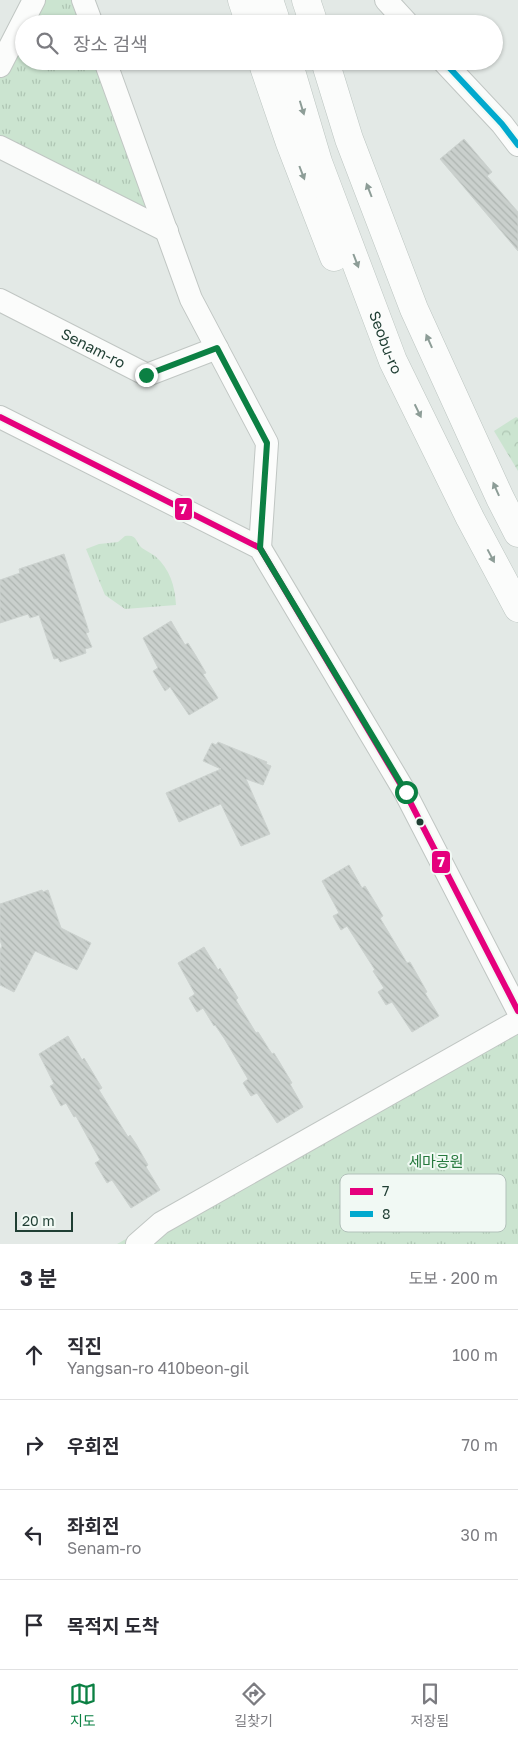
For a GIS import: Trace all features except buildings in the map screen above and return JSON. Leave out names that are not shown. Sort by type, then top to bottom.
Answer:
[{"type":"main road","points":[[242,0],[247,15]]},
{"type":"main road","points":[[269,0],[274,15]]},
{"type":"main road","points":[[306,0],[311,15]]},
{"type":"main road","points":[[265,70],[290,143],[344,284],[393,361]]},
{"type":"main road","name":"Seobu-ro","points":[[291,70],[318,162],[393,361],[470,518],[518,608]]},
{"type":"main road","points":[[328,70],[349,139],[414,309],[500,498],[518,533]]},
{"type":"street","points":[[26,15],[34,0]]},
{"type":"street","points":[[83,0],[89,15]]},
{"type":"street","points":[[386,0],[400,15]]},
{"type":"street","points":[[0,66],[15,37]]},
{"type":"street","points":[[108,70],[191,299],[267,443],[260,548]]},
{"type":"street","points":[[451,70],[502,124],[518,145]]},
{"type":"street","points":[[0,147],[167,231]]},
{"type":"street","name":"Senam-ro","points":[[0,300],[146,375],[217,348]]},
{"type":"street","points":[[0,417],[260,548],[406,792],[518,1011]]},
{"type":"street","points":[[137,1244],[161,1223],[518,1021]]},
{"type":"green space","points":[[34,0],[83,0],[89,15],[26,15]]},
{"type":"green space","points":[[15,37],[15,70],[108,70],[167,231],[0,147],[0,66]]},
{"type":"green space","points":[[516,417],[518,418],[518,471],[494,431]]},
{"type":"green space","points":[[125,536],[134,537],[142,548],[155,556],[164,566],[173,585],[176,605],[125,609],[105,595],[86,549],[99,544],[118,542]]},
{"type":"green space","name":"세마공원","points":[[518,1021],[518,1244],[117,1244]]},
{"type":"transit line","name":"8","points":[[451,70],[502,124],[518,145]]},
{"type":"transit line","name":"7","points":[[0,417],[260,548],[405,792],[518,1011]]},
{"type":"route","points":[[146,375],[217,348],[267,443],[260,548],[406,792]]}]
